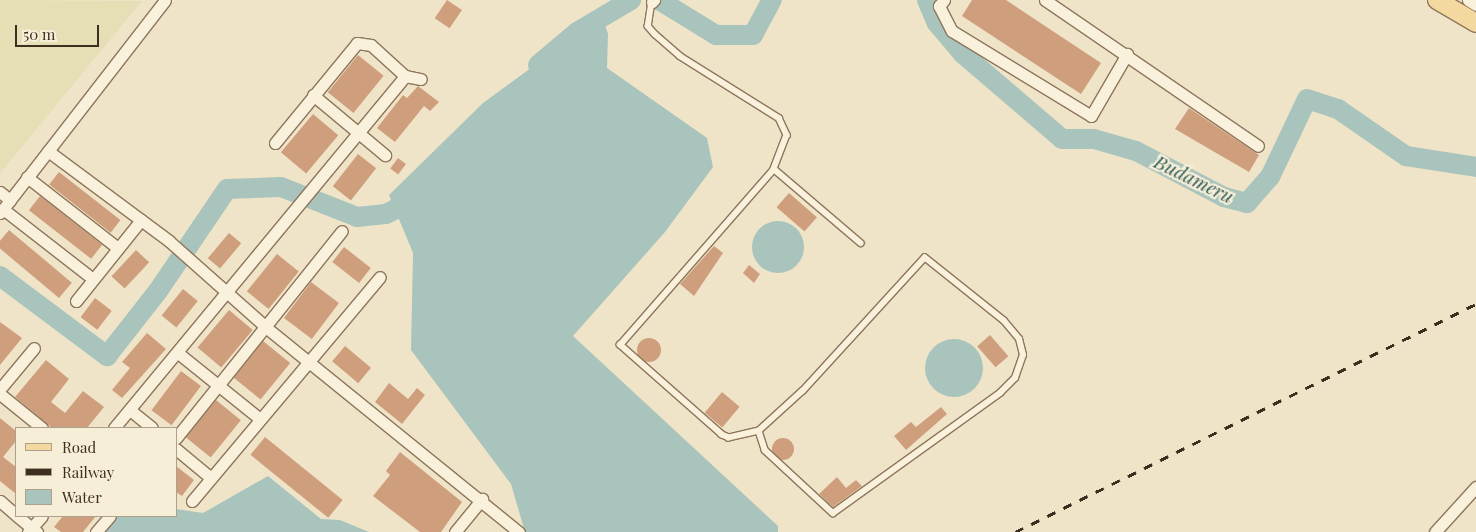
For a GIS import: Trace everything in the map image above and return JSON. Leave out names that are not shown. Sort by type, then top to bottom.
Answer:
[{"type":"main road","points":[[1438,0],[1476,23]]},
{"type":"street","points":[[4,207],[165,0]]},
{"type":"street","points":[[944,0],[939,6],[952,31],[1091,116],[1127,54]]},
{"type":"street","points":[[1045,0],[1127,54],[1258,146]]},
{"type":"street","points":[[1468,0],[1476,5]]},
{"type":"street","points":[[275,143],[357,43],[371,45],[405,76],[421,79]]},
{"type":"street","points":[[115,427],[178,353],[405,76]]},
{"type":"street","points":[[313,95],[385,155]]},
{"type":"street","points":[[48,151],[168,241],[268,329],[310,360],[482,499],[519,532]]},
{"type":"street","points":[[27,177],[118,248]]},
{"type":"street","points":[[0,192],[4,207],[93,279]]},
{"type":"street","points":[[76,301],[141,220]]},
{"type":"street","points":[[178,436],[268,329],[342,231]]},
{"type":"street","points":[[192,501],[380,277]]},
{"type":"street","points":[[0,389],[34,348]]},
{"type":"street","points":[[178,353],[260,419]]},
{"type":"street","points":[[0,394],[41,427]]},
{"type":"street","points":[[130,410],[151,427]]},
{"type":"street","points":[[178,451],[211,478]]},
{"type":"street","points":[[1435,532],[1476,486]]},
{"type":"street","points":[[455,532],[482,499]]},
{"type":"street","points":[[0,502],[15,513]]},
{"type":"street","points":[[19,517],[32,531],[41,517]]},
{"type":"street","points":[[96,532],[109,517]]},
{"type":"lane","points":[[653,1],[648,26],[655,34],[786,127],[784,151],[774,169],[620,345],[722,435],[730,438],[759,431],[803,391],[925,258],[1019,339],[1021,364],[1005,388],[833,513],[765,450],[759,431]]},
{"type":"lane","points":[[774,169],[861,243]]},
{"type":"shaded area","points":[[0,0],[142,1],[1,172],[0,171]]},
{"type":"water","points":[[602,16],[608,34],[607,68],[707,138],[713,167],[665,232],[573,336],[778,526],[778,532],[525,532],[511,484],[411,350],[413,253],[389,195],[483,103]]},
{"type":"water","points":[[773,221],[783,221],[797,228],[804,242],[804,252],[797,266],[783,273],[773,273],[763,269],[756,262],[752,252],[752,242],[756,232],[763,225]]},
{"type":"water","points":[[954,339],[965,341],[978,352],[983,368],[981,379],[970,392],[954,397],[943,395],[930,384],[925,368],[927,357],[938,344]]},
{"type":"water","points":[[268,476],[321,519],[340,520],[369,532],[103,532],[117,517],[178,517],[178,509],[203,513]]},
{"type":"building","points":[[447,0],[462,10],[450,28],[435,18]]},
{"type":"building","points":[[972,0],[1006,0],[1101,63],[1081,94],[962,16]]},
{"type":"building","points":[[358,55],[384,76],[353,113],[328,92]]},
{"type":"building","points":[[418,86],[439,102],[430,111],[424,106],[395,142],[377,128],[403,95],[407,98]]},
{"type":"building","points":[[1189,108],[1259,155],[1249,172],[1175,129]]},
{"type":"building","points":[[313,114],[338,135],[306,174],[281,152]]},
{"type":"building","points":[[358,154],[376,168],[351,200],[333,186]]},
{"type":"building","points":[[398,158],[406,164],[398,174],[390,168]]},
{"type":"building","points":[[59,172],[120,220],[111,233],[49,185]]},
{"type":"building","points":[[789,193],[817,217],[804,232],[777,207]]},
{"type":"building","points":[[40,196],[102,245],[91,259],[29,210]]},
{"type":"building","points":[[9,230],[72,283],[59,298],[0,249],[0,241]]},
{"type":"building","points":[[229,233],[241,243],[220,269],[208,258]]},
{"type":"building","points":[[714,246],[723,253],[694,296],[680,284]]},
{"type":"building","points":[[344,247],[371,268],[359,283],[332,262]]},
{"type":"building","points":[[136,250],[149,262],[125,289],[111,276]]},
{"type":"building","points":[[277,254],[299,272],[269,309],[247,291]]},
{"type":"building","points":[[749,265],[760,274],[754,283],[743,273]]},
{"type":"building","points":[[311,282],[339,303],[312,339],[284,318]]},
{"type":"building","points":[[183,289],[198,301],[176,327],[162,315]]},
{"type":"building","points":[[95,298],[112,311],[97,330],[81,317]]},
{"type":"building","points":[[229,310],[253,330],[221,367],[198,348]]},
{"type":"building","points":[[0,322],[22,338],[0,365]]},
{"type":"building","points":[[147,333],[166,349],[122,398],[112,390],[130,368],[122,362]]},
{"type":"building","points":[[990,335],[1008,356],[996,367],[977,346]]},
{"type":"building","points":[[649,338],[657,342],[661,350],[657,358],[649,362],[641,358],[637,350],[641,342]]},
{"type":"building","points":[[263,341],[290,363],[261,400],[233,378]]},
{"type":"building","points":[[345,346],[371,368],[358,383],[332,361]]},
{"type":"building","points":[[46,360],[69,379],[51,402],[65,413],[83,391],[104,407],[88,427],[51,427],[15,397]]},
{"type":"building","points":[[181,371],[201,386],[171,425],[152,410]]},
{"type":"building","points":[[389,383],[408,399],[417,388],[425,395],[402,424],[375,402]]},
{"type":"building","points":[[722,392],[740,407],[722,427],[705,413]]},
{"type":"building","points":[[216,400],[241,420],[211,457],[186,437]]},
{"type":"building","points":[[941,407],[947,414],[906,450],[894,436],[911,422],[916,427]]},
{"type":"building","points":[[0,418],[15,430],[15,442],[3,457],[15,466],[15,493],[0,481]]},
{"type":"building","points":[[265,437],[343,500],[328,518],[251,455]]},
{"type":"building","points":[[783,438],[791,441],[794,449],[791,457],[783,460],[775,457],[772,449],[775,441]]},
{"type":"building","points":[[400,452],[462,502],[441,532],[420,532],[373,496],[390,475],[386,471]]},
{"type":"building","points":[[178,468],[194,480],[182,496],[178,493]]},
{"type":"building","points":[[837,477],[846,488],[856,480],[862,486],[833,507],[819,494]]},
{"type":"building","points":[[62,517],[95,517],[83,532],[61,532],[54,527]]},
{"type":"waterway","points":[[538,65],[577,32],[631,0]]},
{"type":"waterway","points":[[659,0],[716,35],[753,35],[772,0]]},
{"type":"waterway","name":"Budameru","points":[[927,0],[937,23],[963,54],[1062,139],[1094,139],[1136,151],[1224,197],[1247,203],[1270,177],[1307,99],[1338,109],[1406,156],[1476,167]]},
{"type":"waterway","points":[[0,276],[107,356],[158,291],[227,189],[281,187],[357,217],[386,214],[400,207],[410,191]]},
{"type":"railway","points":[[1015,532],[1476,304]]}]
